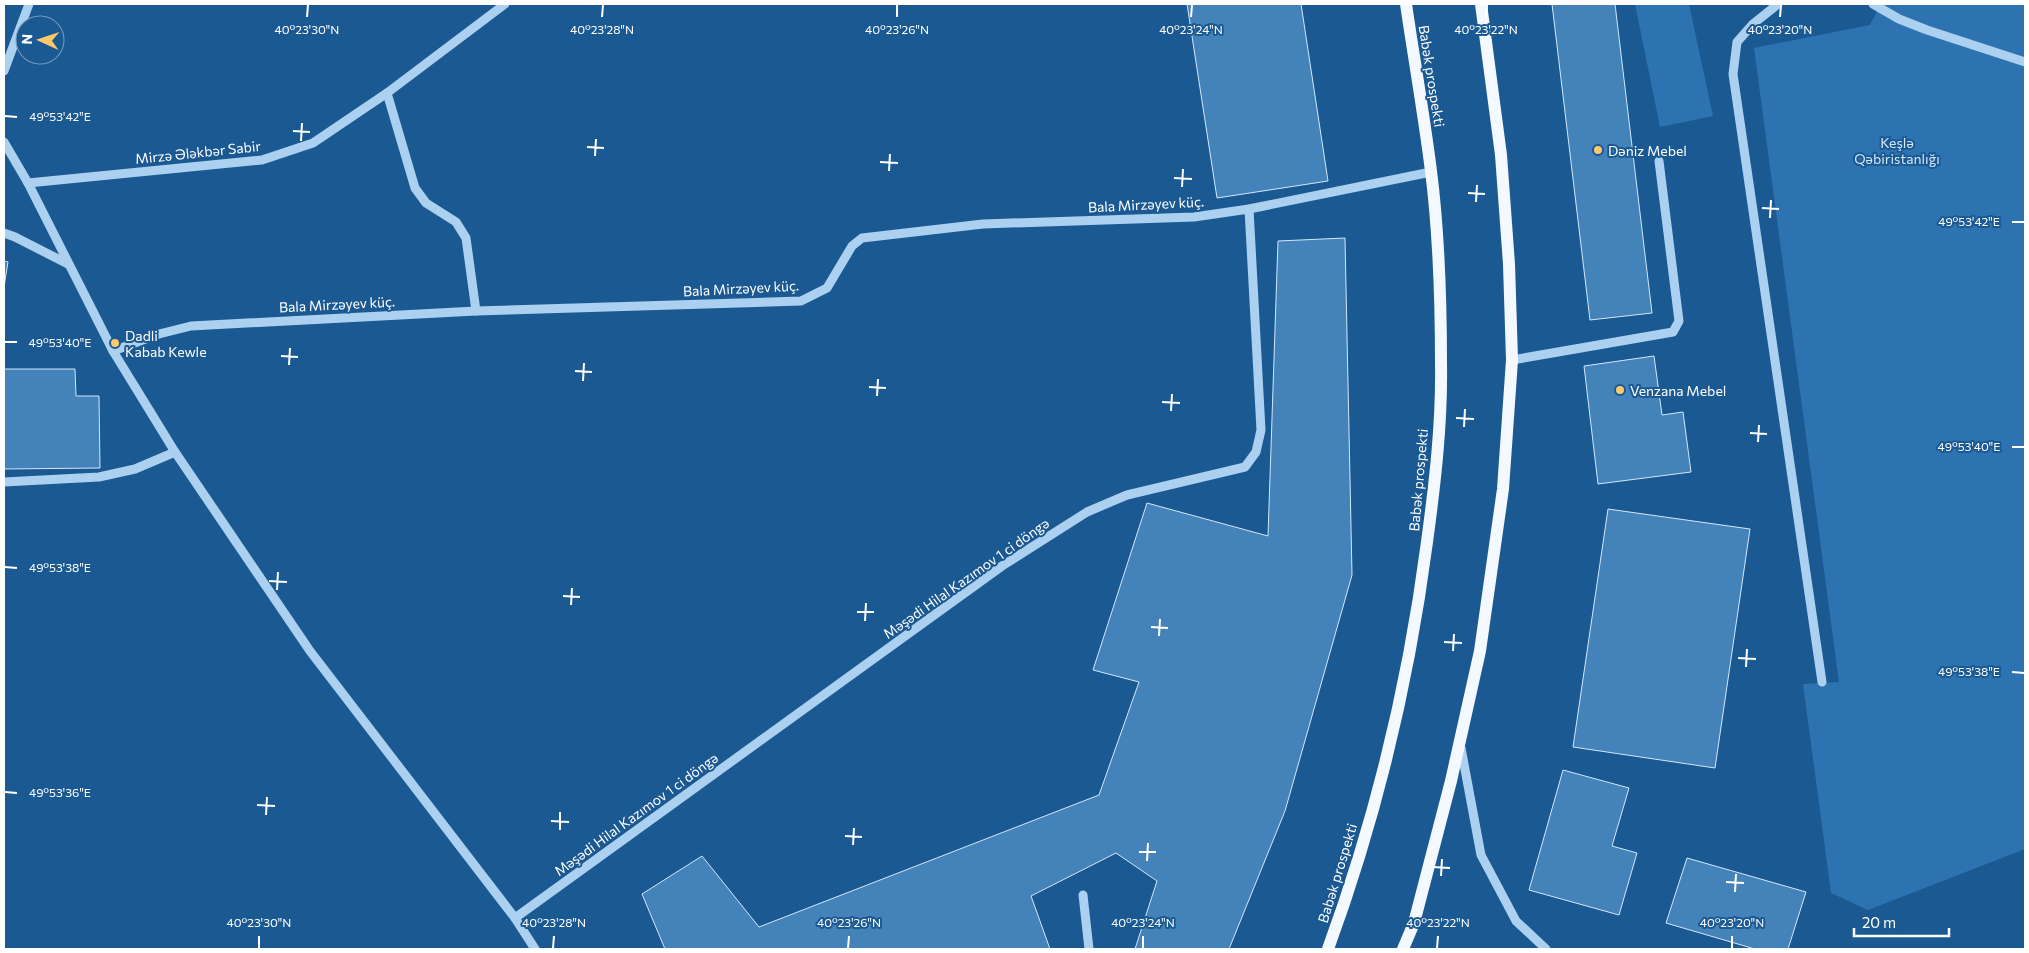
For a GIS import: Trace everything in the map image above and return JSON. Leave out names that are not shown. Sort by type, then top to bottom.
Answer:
[{"type":"main road","name":"Babək prospekti","points":[[1328,949],[1349,892],[1384,770],[1412,640],[1423,575],[1436,475],[1441,366],[1439,274],[1431,172],[1406,4]]},
{"type":"main road","points":[[1403,949],[1414,923],[1460,743],[1480,651],[1503,489],[1512,360],[1509,264],[1502,164],[1481,4]]},
{"type":"street","points":[[4,71],[29,4]]},
{"type":"street","name":"Mirzə Ələkbər Sabir","points":[[28,183],[262,160],[314,143],[387,92],[505,4]]},
{"type":"street","points":[[1778,4],[1752,24],[1737,42],[1734,74],[1822,682]]},
{"type":"street","points":[[1872,4],[1899,19],[1927,30],[2025,62]]},
{"type":"street","points":[[387,92],[415,188],[426,203],[456,222],[466,238],[476,311]]},
{"type":"street","points":[[4,142],[28,183],[113,352],[175,452],[310,651],[515,918],[535,949]]},
{"type":"street","points":[[1512,360],[1673,332],[1679,321],[1659,161]]},
{"type":"street","name":"Bala Mirzəyev küç.","points":[[113,352],[159,334],[191,326],[476,311],[801,301],[827,288],[852,246],[862,238],[983,224],[1194,217],[1249,210],[1431,172]]},
{"type":"street","name":"Məşədi Hilal Kazımov 1 ci döngə","points":[[515,918],[1002,566],[1087,512],[1126,495],[1245,467],[1256,452],[1261,430],[1249,210]]},
{"type":"street","points":[[4,234],[15,237],[68,264]]},
{"type":"street","points":[[4,482],[99,477],[135,469],[175,452]]},
{"type":"street","points":[[1460,743],[1481,855],[1516,921],[1546,949]]},
{"type":"street","points":[[1083,894],[1089,949]]},
{"type":"green space","points":[[1635,4],[1689,4],[1713,116],[1660,127]]},
{"type":"green space","name":"Keşlə Qəbiristanlığı","points":[[1881,4],[2025,4],[2025,849],[1868,910],[1831,893],[1803,684],[1839,682],[1754,48],[1870,25]]},
{"type":"building","points":[[1187,4],[1301,4],[1328,181],[1217,198]]},
{"type":"building","points":[[1552,4],[1615,4],[1652,313],[1590,320]]},
{"type":"building","points":[[1345,238],[1352,575],[1285,811],[1229,949],[1135,949],[1157,881],[1116,853],[1031,896],[1050,949],[665,949],[642,894],[702,856],[759,927],[1099,795],[1139,682],[1093,670],[1147,503],[1268,536],[1278,241]]},
{"type":"building","points":[[4,261],[8,262],[4,287]]},
{"type":"building","points":[[1654,356],[1662,415],[1683,412],[1691,472],[1598,484],[1584,366]]},
{"type":"building","points":[[4,369],[75,369],[76,396],[99,396],[100,468],[4,469]]},
{"type":"building","points":[[1608,509],[1750,529],[1715,768],[1573,747]]},
{"type":"building","points":[[1563,770],[1629,788],[1612,846],[1637,853],[1619,915],[1529,890]]},
{"type":"building","points":[[1687,858],[1806,892],[1788,949],[1755,949],[1666,923]]},
{"type":"place","name":"Dəniz Mebel","points":[[1598,150]]},
{"type":"place","name":"Dadli Kabab Kewle","points":[[115,343]]},
{"type":"place","name":"Venzana Mebel","points":[[1620,390]]}]
